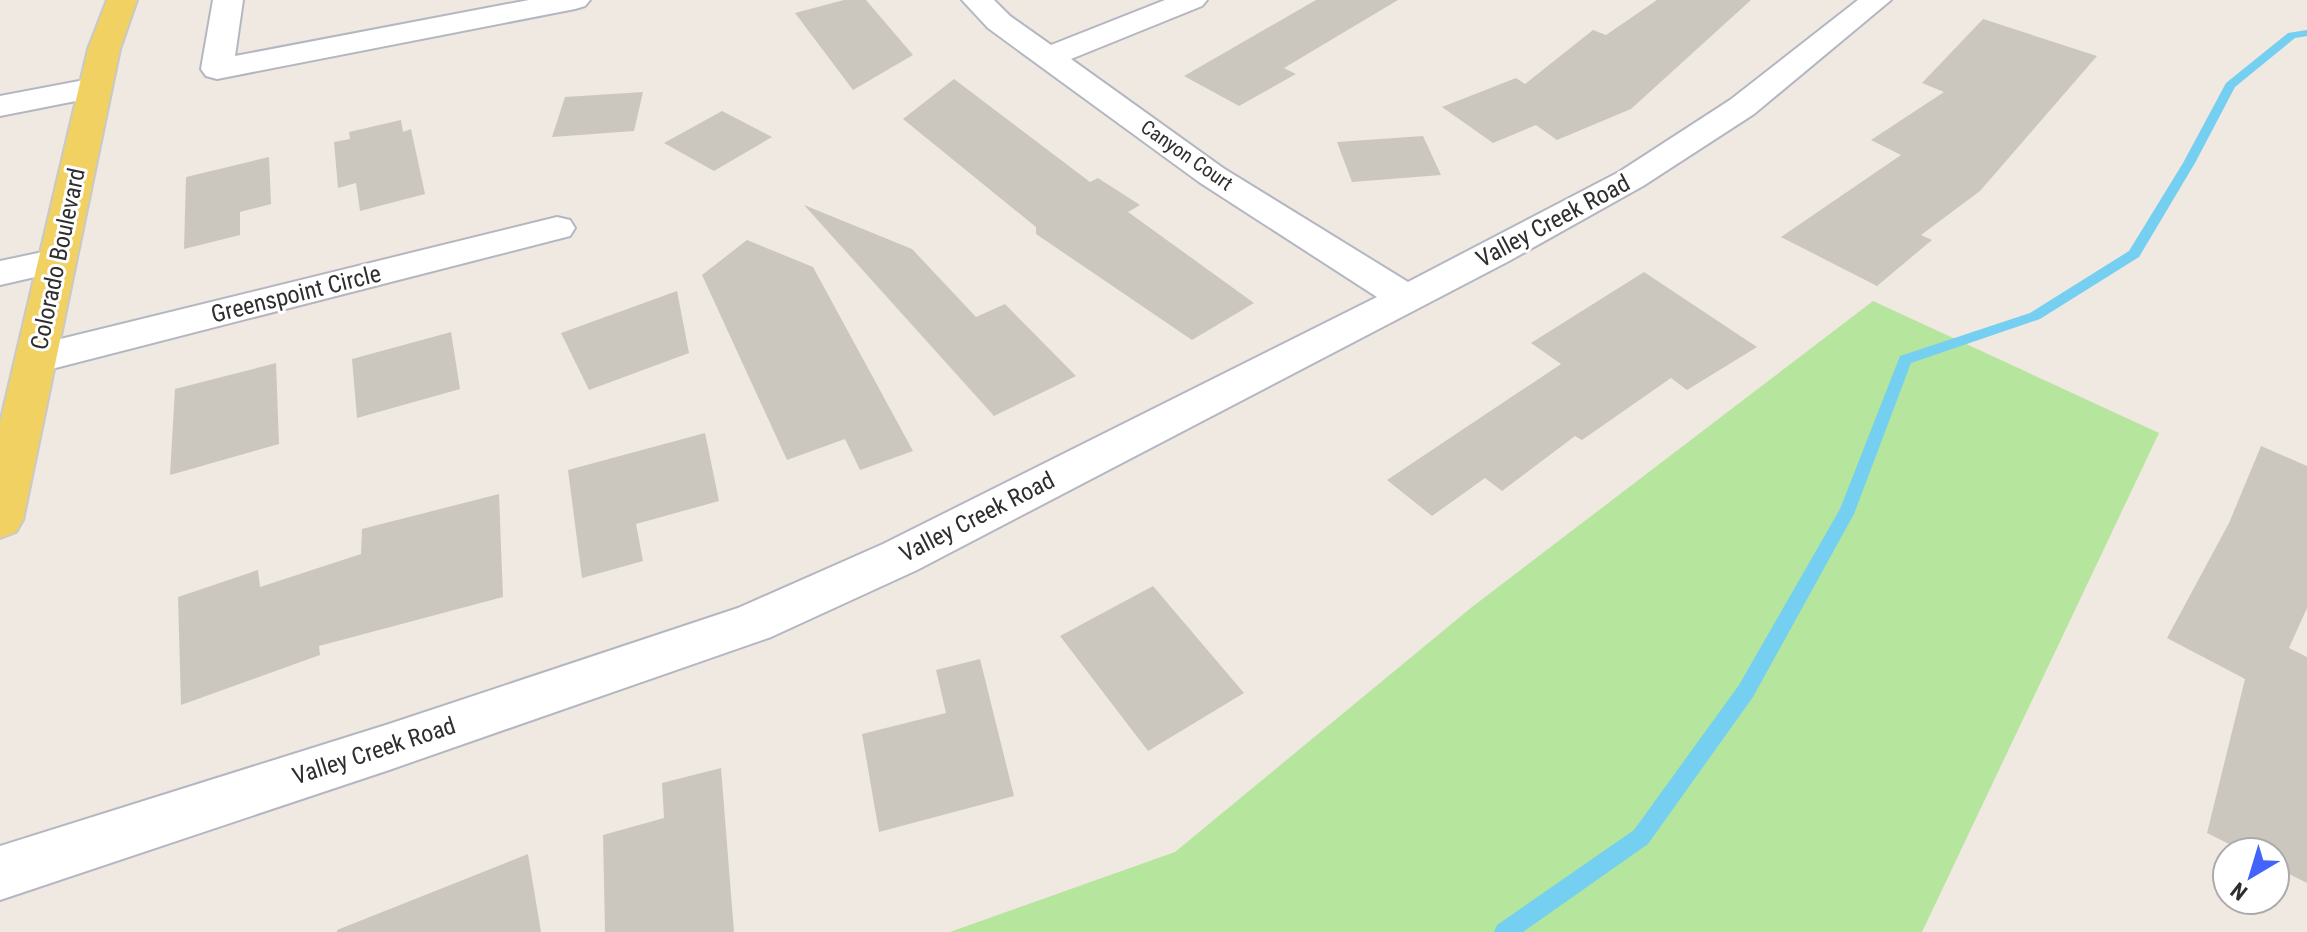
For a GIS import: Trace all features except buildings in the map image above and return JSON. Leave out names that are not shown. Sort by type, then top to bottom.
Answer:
[{"type":"main road","name":"Colorado Boulevard","points":[[0,520],[104,49],[122,0]]},
{"type":"street","points":[[228,0],[217,69],[447,12],[575,0]]},
{"type":"street","name":"Canyon Court","points":[[977,0],[999,22],[1211,175],[1406,298]]},
{"type":"street","points":[[1050,56],[1192,0]]},
{"type":"street","name":"Valley Creek Road","points":[[0,873],[403,742],[754,623],[900,557],[1496,253],[1631,179],[1742,107],[1876,0]]},
{"type":"street","points":[[0,106],[95,88]]},
{"type":"street","name":"Greenspoint Circle","points":[[36,359],[557,228]]},
{"type":"street","points":[[0,273],[57,261]]},
{"type":"green space","points":[[1873,301],[2159,433],[1922,932],[950,932],[1175,852],[1472,607]]},
{"type":"waterway","points":[[1505,932],[1641,837],[1746,691],[1848,510],[1905,360],[2035,316],[2134,254],[2189,163],[2230,85],[2292,35],[2307,33]]}]
